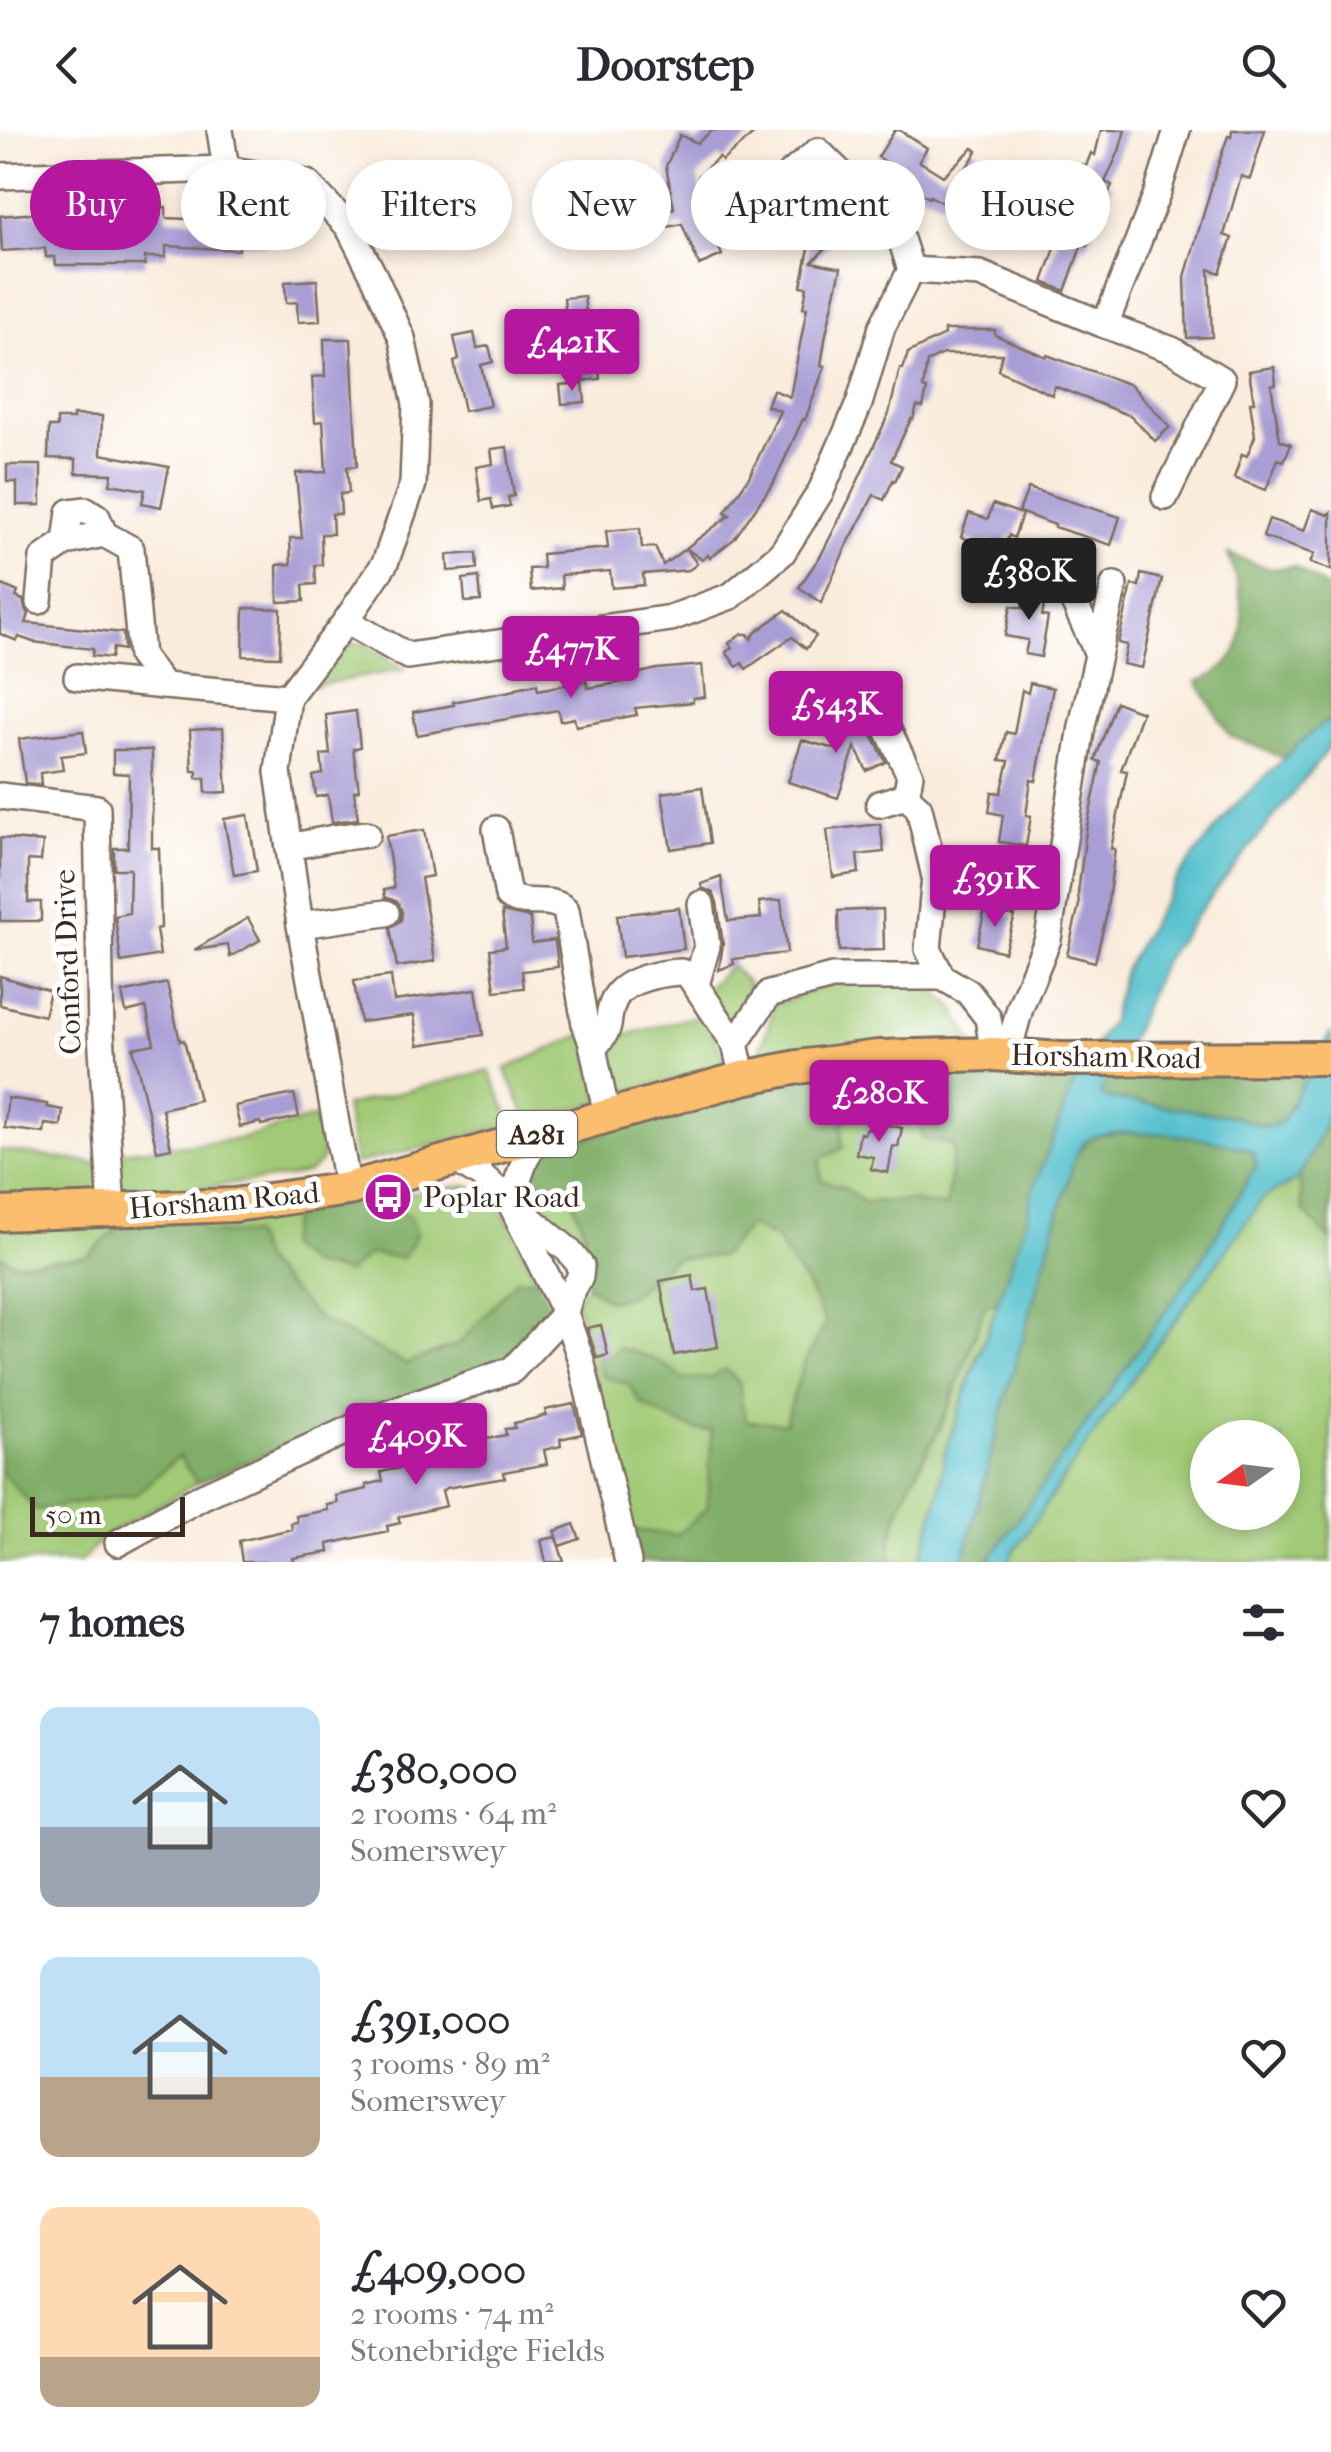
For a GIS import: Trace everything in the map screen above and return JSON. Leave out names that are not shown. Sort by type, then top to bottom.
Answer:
[{"type":"main road","name":"Horsham Road","points":[[0,1214],[234,1205],[348,1189],[743,1078],[878,1057],[1331,1058]]},
{"type":"street","points":[[220,130],[225,160]]},
{"type":"street","points":[[1105,325],[1178,130]]},
{"type":"street","points":[[807,160],[818,151],[827,160]]},
{"type":"street","points":[[0,176],[181,170]]},
{"type":"street","points":[[326,203],[348,226],[402,338],[416,404],[413,484],[385,563],[288,697],[278,772],[300,925],[348,1189]]},
{"type":"street","points":[[346,621],[408,656],[671,618],[731,596],[782,553],[821,491],[859,404],[882,328],[912,270],[905,250]]},
{"type":"street","points":[[912,270],[980,274],[1172,350],[1222,380],[1165,496]]},
{"type":"street","points":[[38,601],[43,558],[66,542],[104,534],[131,549],[141,656],[164,686]]},
{"type":"street","points":[[1008,559],[1068,589],[1098,654]]},
{"type":"street","points":[[1000,1055],[1048,939],[1082,726],[1114,585]]},
{"type":"street","points":[[77,677],[288,697]]},
{"type":"street","points":[[887,728],[910,774],[906,796]]},
{"type":"street","name":"Conford Drive","points":[[0,796],[96,808],[101,1032],[112,1211]]},
{"type":"street","points":[[906,796],[918,808],[935,877],[928,950],[942,977]]},
{"type":"street","points":[[879,804],[906,796]]},
{"type":"street","points":[[496,828],[508,896],[521,902],[557,903],[566,910],[607,1116]]},
{"type":"street","points":[[289,847],[368,834]]},
{"type":"street","points":[[696,984],[708,946],[701,904]]},
{"type":"street","points":[[300,925],[386,914]]},
{"type":"street","points":[[593,1048],[606,1035],[616,996],[622,988],[681,972],[696,984],[735,1044],[743,1078]]},
{"type":"street","points":[[735,1044],[769,994],[832,977],[942,977],[968,992],[988,1018],[1000,1055]]},
{"type":"street","points":[[510,1202],[538,1134]]},
{"type":"street","points":[[456,1160],[482,1176],[510,1202],[565,1313],[581,1360],[628,1562]]},
{"type":"street","points":[[118,1543],[204,1496],[381,1416],[512,1370],[565,1313]]},
{"type":"green space","points":[[1228,554],[1271,569],[1294,566],[1331,591],[1331,718],[1284,758],[1230,736],[1197,682],[1217,672],[1239,645],[1242,610]]},
{"type":"green space","points":[[343,644],[365,644],[405,669],[307,687]]},
{"type":"green space","points":[[731,966],[749,984],[750,998],[734,1035],[706,989]]},
{"type":"green space","points":[[919,978],[952,1006],[974,1045],[757,1060],[775,1005],[831,984]]},
{"type":"green space","points":[[704,1014],[727,1065],[611,1096],[601,1042]]},
{"type":"green space","points":[[586,1033],[600,1102],[528,1121],[505,1069]]},
{"type":"green space","points":[[1080,1068],[1032,1193],[1000,1300],[985,1306],[950,1403],[902,1503],[890,1562],[636,1562],[629,1530],[677,1535],[707,1508],[712,1430],[697,1430],[642,1404],[628,1384],[602,1376],[597,1358],[619,1348],[653,1359],[682,1378],[709,1379],[725,1369],[740,1384],[747,1421],[785,1423],[804,1363],[826,1323],[776,1239],[749,1225],[721,1256],[675,1258],[630,1295],[609,1301],[587,1285],[576,1249],[585,1233],[573,1200],[529,1177],[539,1152],[727,1096],[846,1072],[902,1071],[914,1086],[908,1112],[895,1119],[864,1116],[842,1121],[843,1148],[820,1159],[821,1180],[843,1187],[863,1202],[907,1201],[946,1207],[954,1145],[922,1139],[924,1104],[939,1072]]},
{"type":"green space","points":[[489,1071],[513,1125],[355,1164],[345,1106]]},
{"type":"green space","points":[[902,1071],[939,1072],[924,1104],[922,1139],[954,1144],[946,1207],[907,1201],[863,1202],[843,1187],[821,1180],[820,1159],[843,1147],[842,1121],[864,1116],[895,1119]]},
{"type":"green space","points":[[1111,1071],[1307,1075],[1282,1121],[1268,1127],[1231,1116],[1102,1097],[1100,1090]]},
{"type":"green space","points":[[1331,1108],[1331,1240],[1303,1211],[1299,1176]]},
{"type":"green space","points":[[316,1117],[323,1149],[321,1162],[309,1172],[196,1188],[125,1193],[119,1187],[117,1152],[241,1139]]},
{"type":"green space","points":[[1136,1133],[1224,1142],[1251,1151],[1256,1166],[1200,1263],[988,1562],[963,1562],[1074,1159],[1093,1139]]},
{"type":"green space","points":[[0,1150],[101,1164],[104,1193],[68,1198],[0,1197]]},
{"type":"green space","points":[[1299,1176],[1303,1211],[1331,1240],[1331,1562],[1007,1562],[1107,1415],[1269,1194]]},
{"type":"green space","points":[[529,1177],[573,1200],[585,1233],[576,1249],[527,1205],[522,1195]]},
{"type":"green space","points":[[467,1185],[491,1195],[511,1226],[552,1311],[376,1408],[197,1483],[105,1536],[80,1562],[0,1562],[0,1228],[274,1214]]},
{"type":"green space","points":[[374,1198],[409,1216],[417,1233],[403,1258],[369,1254],[347,1273],[310,1265],[286,1246],[294,1211]]},
{"type":"green space","points":[[192,1220],[207,1233],[252,1234],[265,1265],[319,1319],[406,1364],[459,1344],[517,1279],[537,1279],[552,1311],[510,1359],[376,1408],[197,1483],[179,1456],[136,1494],[36,1510],[0,1470],[0,1255],[14,1263],[87,1256],[122,1224]]},
{"type":"green space","points":[[749,1225],[776,1238],[827,1324],[804,1363],[786,1423],[746,1422],[712,1429],[707,1508],[677,1535],[629,1530],[575,1298],[587,1285],[630,1295],[675,1258],[721,1256]]},
{"type":"green space","points":[[1000,1300],[944,1456],[940,1491],[920,1562],[890,1562],[896,1521],[909,1486],[951,1403],[985,1306]]},
{"type":"water","points":[[1331,718],[1331,743],[1322,757],[1162,963],[1136,1027],[1100,1093],[1111,1099],[1273,1126],[1282,1121],[1331,1032],[1331,1104],[1312,1152],[1295,1181],[1260,1202],[1007,1562],[988,1562],[1200,1263],[1256,1166],[1254,1154],[1246,1148],[1189,1137],[1121,1133],[1102,1135],[1083,1144],[1074,1160],[1006,1396],[963,1562],[921,1562],[940,1491],[944,1456],[1027,1218],[1032,1193],[1080,1068],[1111,1020],[1124,970],[1177,878],[1233,807]]},
{"type":"building","points":[[713,130],[758,130],[723,160],[691,160],[691,246],[682,224],[671,226],[674,208],[669,160],[680,135],[697,143]]},
{"type":"building","points":[[895,130],[927,148],[920,160],[878,157]]},
{"type":"building","points":[[1101,130],[1125,130],[1110,171],[1110,160],[1088,160],[1091,153],[1095,155]]},
{"type":"building","points":[[1232,130],[1265,130],[1250,179],[1241,176],[1224,235],[1232,238],[1220,273],[1209,269],[1212,337],[1187,338],[1185,277]]},
{"type":"building","points":[[973,148],[977,151],[971,160],[960,160]]},
{"type":"building","points":[[925,165],[945,174],[945,205],[925,196]]},
{"type":"building","points":[[161,207],[166,207],[166,218],[181,219],[181,247],[166,246],[166,257],[145,257],[145,265],[56,265],[55,257],[46,257],[45,250],[161,250]]},
{"type":"building","points":[[30,214],[30,249],[2,251],[0,216]]},
{"type":"building","points":[[693,250],[720,250],[722,255],[699,265]]},
{"type":"building","points":[[809,250],[824,250],[812,262],[841,268],[826,334],[821,365],[825,366],[805,420],[774,482],[734,539],[702,560],[686,548],[730,515],[725,512],[749,477],[780,411],[767,406],[773,390],[790,397],[807,308],[803,308],[807,287],[801,286]]},
{"type":"building","points":[[1054,250],[1080,250],[1065,291],[1043,282]]},
{"type":"building","points":[[317,280],[320,321],[298,322],[297,302],[286,303],[285,282]]},
{"type":"building","points":[[584,296],[587,320],[594,319],[600,379],[572,382],[564,298]]},
{"type":"building","points":[[944,330],[995,330],[995,335],[1046,357],[1131,385],[1170,427],[1155,441],[1131,416],[1054,386],[1052,395],[998,370],[1002,354],[943,354],[927,362],[923,407],[917,406],[891,461],[902,466],[884,500],[874,495],[821,603],[799,587],[821,555],[849,500],[889,413],[900,368],[903,369],[908,353],[944,335]]},
{"type":"building","points":[[474,333],[477,348],[489,346],[493,362],[481,365],[490,406],[464,411],[454,362],[459,360],[454,337]]},
{"type":"building","points":[[324,339],[351,339],[357,466],[347,467],[349,493],[340,494],[341,514],[332,514],[333,534],[321,534],[322,565],[315,565],[316,584],[303,585],[304,601],[278,602],[277,565],[291,564],[290,538],[302,538],[296,473],[326,472],[323,421],[315,422],[312,377],[325,376]]},
{"type":"building","points":[[1274,367],[1276,384],[1271,385],[1280,440],[1291,444],[1284,461],[1278,459],[1266,490],[1234,478],[1242,454],[1247,456],[1255,436],[1249,371]]},
{"type":"building","points":[[583,383],[585,402],[562,404],[560,385]]},
{"type":"building","points":[[73,415],[102,416],[101,454],[169,467],[161,507],[142,503],[145,490],[110,484],[112,474],[76,473],[76,459],[48,458],[49,427],[57,427],[57,419],[73,419]]},
{"type":"building","points":[[507,447],[514,496],[508,497],[510,506],[493,509],[491,499],[481,501],[476,467],[493,464],[491,449]]},
{"type":"building","points":[[7,465],[41,465],[41,505],[17,505],[17,482],[7,482]]},
{"type":"building","points":[[1028,488],[1120,517],[1111,545],[1019,512]]},
{"type":"building","points":[[993,504],[1022,514],[1014,538],[1009,535],[1006,543],[1000,545],[989,541],[988,546],[961,537],[969,513],[988,519]]},
{"type":"building","points":[[1312,509],[1328,515],[1331,512],[1331,570],[1310,563],[1314,554],[1263,537],[1269,519],[1304,531]]},
{"type":"building","points":[[640,528],[642,548],[655,547],[663,565],[686,548],[697,564],[689,570],[643,574],[644,585],[612,588],[610,571],[561,575],[562,588],[531,591],[529,569],[543,568],[542,554],[608,548],[606,531]]},
{"type":"building","points":[[476,553],[477,569],[448,571],[447,555]]},
{"type":"building","points":[[1141,574],[1162,579],[1142,668],[1123,664],[1127,645],[1118,643],[1132,585],[1139,586]]},
{"type":"building","points":[[479,577],[481,601],[465,602],[463,579]]},
{"type":"building","points":[[0,584],[18,592],[16,597],[23,600],[29,614],[26,623],[123,633],[124,650],[113,648],[111,658],[92,656],[93,649],[19,637],[17,641],[0,634]]},
{"type":"building","points":[[1026,590],[1046,596],[1042,616],[1048,617],[1041,657],[1025,654],[1028,640],[1005,636],[1011,606],[1023,608]]},
{"type":"building","points":[[244,608],[281,609],[280,657],[243,656]]},
{"type":"building","points":[[786,610],[816,636],[806,649],[792,637],[746,669],[742,663],[737,667],[726,652],[732,648],[729,643],[741,634],[748,634],[751,639]]},
{"type":"building","points":[[702,665],[705,697],[693,698],[693,702],[635,708],[637,715],[576,726],[574,718],[560,721],[558,710],[417,735],[413,712],[454,705],[453,702],[537,684],[538,690],[586,681],[588,688],[624,682],[623,677],[657,669]]},
{"type":"building","points":[[1030,683],[1053,688],[1036,781],[1031,780],[1026,846],[999,842],[1003,815],[989,812],[992,792],[1001,793],[1009,761],[1000,760],[1006,732],[1014,734],[1022,690],[1028,693]]},
{"type":"building","points":[[1116,702],[1142,712],[1121,770],[1127,771],[1111,849],[1115,849],[1106,917],[1095,962],[1067,955],[1079,905],[1086,831],[1101,762],[1095,760]]},
{"type":"building","points":[[868,710],[873,720],[872,735],[886,762],[867,771],[855,747],[838,798],[788,782],[802,740],[839,750],[828,729]]},
{"type":"building","points":[[356,711],[360,747],[353,749],[359,790],[354,791],[358,819],[332,822],[328,795],[316,797],[313,776],[323,774],[321,755],[330,754],[326,715]]},
{"type":"building","points":[[223,728],[227,792],[206,793],[205,778],[197,778],[197,771],[192,771],[190,730]]},
{"type":"building","points":[[83,731],[86,753],[61,756],[63,770],[40,773],[41,785],[25,783],[19,739]]},
{"type":"building","points":[[113,750],[152,750],[152,848],[159,848],[161,928],[156,929],[160,955],[121,962],[115,916],[129,913],[130,869],[114,869],[114,848],[128,848],[129,774],[113,773]]},
{"type":"building","points":[[702,787],[710,843],[671,849],[662,793]]},
{"type":"building","points":[[248,815],[257,871],[234,875],[224,819]]},
{"type":"building","points":[[880,824],[884,852],[857,855],[859,873],[833,877],[827,830]]},
{"type":"building","points":[[424,830],[432,876],[421,878],[435,961],[397,967],[390,928],[401,920],[402,912],[398,902],[385,897],[384,890],[394,888],[386,836]]},
{"type":"building","points":[[0,838],[43,842],[41,861],[28,860],[28,902],[41,902],[41,921],[0,921]]},
{"type":"building","points":[[721,877],[728,921],[761,918],[759,902],[781,900],[787,953],[733,959],[734,964],[719,970],[723,944],[717,902],[701,884]]},
{"type":"building","points":[[679,908],[684,949],[622,957],[617,915]]},
{"type":"building","points":[[883,909],[884,950],[839,951],[838,911]]},
{"type":"building","points":[[985,909],[1015,916],[1004,952],[977,945]]},
{"type":"building","points":[[502,912],[530,918],[532,943],[555,940],[558,967],[522,971],[524,988],[495,991],[490,949],[506,947]]},
{"type":"building","points":[[248,918],[260,940],[230,957],[228,945],[194,950]]},
{"type":"building","points":[[0,976],[50,991],[44,1016],[0,1005]]},
{"type":"building","points":[[391,976],[394,1001],[476,989],[483,1035],[418,1045],[414,1015],[360,1022],[354,981]]},
{"type":"building","points":[[167,983],[199,1100],[162,1109],[171,1148],[157,1151],[133,1048],[154,1044],[146,1007],[126,1012],[122,993]]},
{"type":"building","points":[[294,1094],[299,1117],[240,1127],[235,1106]]},
{"type":"building","points":[[8,1098],[63,1110],[61,1126],[45,1124],[44,1133],[4,1128]]},
{"type":"building","points":[[878,1123],[902,1128],[898,1147],[893,1146],[888,1173],[871,1169],[873,1157],[856,1154],[860,1133],[864,1134],[866,1128],[876,1130]]},
{"type":"building","points":[[692,1275],[695,1291],[708,1289],[718,1347],[674,1355],[660,1281]]},
{"type":"building","points":[[601,1325],[608,1355],[597,1358],[587,1328]]},
{"type":"building","points":[[574,1404],[582,1434],[560,1439],[561,1446],[544,1450],[547,1464],[504,1472],[505,1478],[446,1488],[442,1491],[446,1506],[398,1517],[400,1523],[387,1526],[388,1531],[328,1544],[329,1552],[293,1558],[294,1562],[242,1562],[239,1541],[292,1529],[296,1516],[328,1510],[327,1505],[338,1503],[336,1496],[383,1481],[381,1472],[415,1465],[413,1456],[439,1450],[438,1444],[455,1441],[456,1445],[506,1435],[505,1429],[515,1428],[514,1423],[546,1415],[545,1410]]},
{"type":"building","points":[[574,1524],[580,1539],[560,1546],[555,1531]]},
{"type":"building","points":[[556,1537],[564,1562],[546,1562],[541,1540]]},
{"type":"place","name":"Poplar Road","points":[[388,1197]]}]
